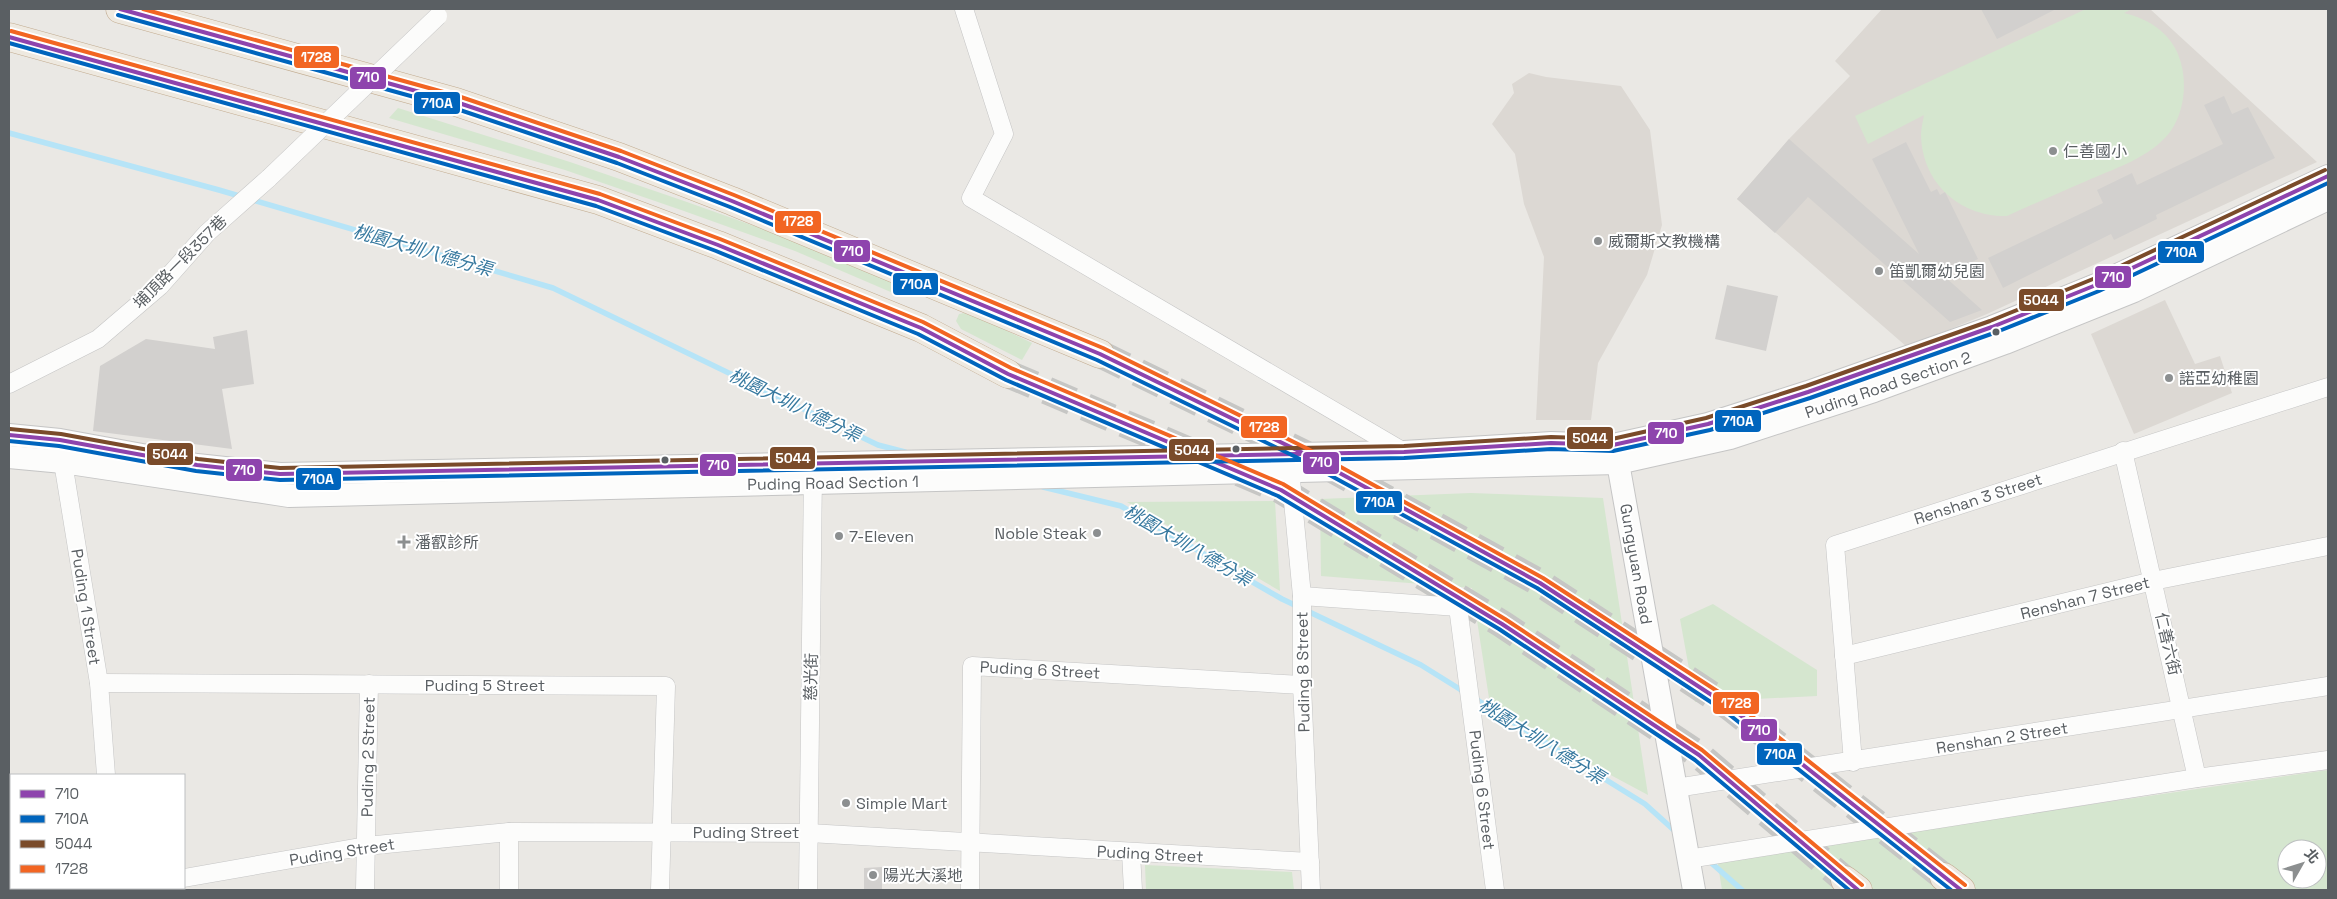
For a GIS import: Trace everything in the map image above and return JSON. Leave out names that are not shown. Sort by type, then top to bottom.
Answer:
[{"type":"highway","points":[[120,9],[456,102],[619,157],[732,201],[1100,354]]},
{"type":"highway","points":[[9,37],[598,200],[718,245],[921,328],[1008,374]]},
{"type":"highway","points":[[921,328],[934,286]]},
{"type":"street","points":[[964,9],[1004,134],[970,198],[1404,452]]},
{"type":"street","name":"埔頂路一段357巷","points":[[9,384],[98,338],[160,286],[208,234],[269,178],[440,12]]},
{"type":"street","name":"Puding Road Section 2","points":[[1404,452],[1551,443],[1615,454],[1862,374],[1992,327],[2096,285],[2328,176]]},
{"type":"street","name":"Puding Road Section 2","points":[[1421,470],[1615,454],[1730,438],[1874,392],[1996,347],[2134,291],[2328,200]]},
{"type":"street","name":"Renshan 3 Street","points":[[1853,762],[1835,545],[2328,387]]},
{"type":"street","name":"Puding Road Section 1","points":[[9,435],[60,440],[197,465],[280,474],[813,474]]},
{"type":"street","name":"Puding 1 Street","points":[[60,440],[99,683],[106,774]]},
{"type":"street","name":"Puding Road Section 1","points":[[1289,464],[1404,452]]},
{"type":"street","name":"仁善六街","points":[[2123,452],[2198,778]]},
{"type":"street","name":"Gungyuan Road","points":[[1615,454],[1694,890]]},
{"type":"street","name":"Puding Road Section 1","points":[[9,457],[63,462],[289,496],[813,474],[1289,464],[1421,470]]},
{"type":"street","name":"Puding 8 Street","points":[[1289,464],[1302,596],[1302,685],[1311,890]]},
{"type":"street","name":"慈光街","points":[[808,890],[813,474]]},
{"type":"street","name":"Renshan 7 Street","points":[[1844,656],[2153,581],[2328,546]]},
{"type":"street","name":"Puding 6 Street","points":[[1302,596],[1458,607],[1495,890]]},
{"type":"street","name":"Puding 6 Street","points":[[970,890],[972,666],[1302,685]]},
{"type":"street","name":"Puding 5 Street","points":[[99,683],[666,686],[660,890]]},
{"type":"street","name":"Puding 2 Street","points":[[365,890],[369,684]]},
{"type":"street","name":"Renshan 2 Street","points":[[1676,788],[1853,762],[2328,686]]},
{"type":"street","points":[[1688,859],[2198,778],[2328,760]]},
{"type":"street","points":[[509,890],[510,832]]},
{"type":"street","name":"Puding Street","points":[[185,878],[366,846],[510,832],[809,833],[970,844],[1310,862]]},
{"type":"street","points":[[1131,853],[1133,890]]},
{"type":"shaded area","name":"仁善國小","points":[[1882,9],[2150,9],[2317,162],[1987,314],[1907,347],[1737,199],[1789,139],[1850,76],[1835,61]]},
{"type":"shaded area","name":"威爾斯文教機構","points":[[1529,73],[1546,77],[1621,86],[1650,130],[1662,225],[1647,275],[1598,363],[1591,420],[1536,420],[1544,257],[1524,204],[1515,154],[1492,124],[1514,93],[1512,84]]},
{"type":"shaded area","name":"諾亞幼稚園","points":[[2165,300],[2195,364],[2220,356],[2232,393],[2134,434],[2091,334]]},
{"type":"green space","points":[[2086,9],[2132,9],[2124,13],[2152,24],[2167,36],[2178,53],[2184,80],[2181,108],[2170,132],[2162,141],[2142,156],[2007,216],[1990,215],[1974,211],[1947,194],[1936,182],[1928,168],[1923,152],[1921,135],[1924,115],[1868,144],[1855,116]]},
{"type":"green space","points":[[398,108],[570,162],[799,242],[903,286],[906,290],[905,294],[900,296],[795,251],[565,170],[389,118]]},
{"type":"green space","points":[[964,313],[985,320],[1032,343],[1022,360],[961,329],[956,321],[959,314]]},
{"type":"green space","points":[[1471,493],[1603,498],[1648,795],[1491,711],[1472,588],[1321,576],[1320,499]]},
{"type":"green space","points":[[1275,501],[1280,591],[1127,502]]},
{"type":"green space","points":[[1713,604],[1817,670],[1817,696],[1695,702],[1680,619]]},
{"type":"green space","points":[[2328,770],[2328,890],[1722,890],[1717,859]]},
{"type":"green space","points":[[1145,865],[1292,872],[1294,890],[1146,890]]},
{"type":"building","points":[[1981,9],[2056,9],[1997,39]]},
{"type":"building","points":[[2224,96],[2232,114],[2248,107],[2275,158],[2156,215],[2157,219],[2114,240],[2111,234],[2003,288],[1988,258],[2103,203],[2097,190],[2132,173],[2137,185],[2223,144],[2204,105]]},
{"type":"building","points":[[1789,139],[1919,254],[1872,159],[1906,142],[1931,192],[1937,189],[1940,195],[1945,192],[1978,259],[1944,276],[1982,310],[1950,322],[1808,197],[1775,233],[1737,199]]},
{"type":"building","points":[[1727,285],[1778,296],[1766,351],[1715,339]]},
{"type":"building","points":[[247,330],[254,384],[222,389],[232,449],[93,431],[100,366],[146,339],[215,349],[213,337]]},
{"type":"building","points":[[882,867],[882,890],[864,890],[864,868]]},
{"type":"waterway","name":"桃園大圳八德分渠","points":[[9,133],[219,190],[553,288],[878,445],[905,452]]},
{"type":"waterway","name":"桃園大圳八德分渠","points":[[1043,487],[1121,506],[1282,599],[1421,665],[1466,693]]},
{"type":"waterway","name":"桃園大圳八德分渠","points":[[1474,698],[1645,804],[1676,832]]},
{"type":"waterway","name":"桃園大圳八德分渠","points":[[1708,860],[1742,890]]},
{"type":"tunnel","points":[[1100,354],[1305,454],[1540,583],[1730,707],[1944,877]]},
{"type":"tunnel","points":[[1008,374],[1281,490],[1502,624],[1699,755],[1845,880]]},
{"type":"transit line","name":"710","points":[[120,9],[456,102],[619,157],[732,201],[1100,354],[1305,454],[1540,583],[1730,707],[1961,890]]},
{"type":"transit line","name":"1728","points":[[143,9],[458,96],[621,151],[734,195],[1103,348],[1308,449],[1543,578],[1734,702],[1965,885]]},
{"type":"transit line","name":"710A","points":[[118,15],[454,108],[617,163],[730,207],[1097,360],[1302,460],[1537,588],[1726,712],[1951,890]]},
{"type":"transit line","name":"1728","points":[[11,31],[600,194],[720,239],[923,322],[1011,368],[1283,484],[1505,619],[1702,750],[1862,885]]},
{"type":"transit line","name":"710","points":[[9,37],[598,200],[718,245],[921,328],[1008,374],[1281,490],[1502,624],[1699,755],[1858,890]]},
{"type":"transit line","name":"710A","points":[[9,43],[596,206],[716,251],[918,334],[1006,380],[1278,496],[1499,629],[1695,760],[1849,890]]},
{"type":"transit line","name":"5044","points":[[10,429],[61,434],[198,459],[280,468],[1404,446],[1551,437],[1612,439],[1706,418],[1806,386],[1990,321],[2093,279],[2325,170]]},
{"type":"transit line","name":"710","points":[[9,435],[60,440],[197,465],[280,474],[1404,452],[1551,443],[1613,445],[1708,424],[1808,392],[1992,327],[2096,285],[2328,176]]},
{"type":"transit line","name":"710A","points":[[9,441],[59,446],[196,471],[280,480],[1404,458],[1551,449],[1613,451],[1710,430],[1810,398],[1994,333],[2099,291],[2328,183]]},
{"type":"place","name":"仁善國小","points":[[2053,151]]},
{"type":"place","name":"威爾斯文教機構","points":[[1598,241]]},
{"type":"place","name":"笛凱爾幼兒園","points":[[1879,271]]},
{"type":"place","name":"諾亞幼稚園","points":[[2169,378]]},
{"type":"place","name":"Noble Steak","points":[[1097,533]]},
{"type":"place","name":"7-Eleven","points":[[839,536]]},
{"type":"place","name":"潘叡診所","points":[[404,542]]},
{"type":"place","name":"Simple Mart","points":[[846,803]]},
{"type":"place","name":"陽光大溪地","points":[[873,875]]}]
